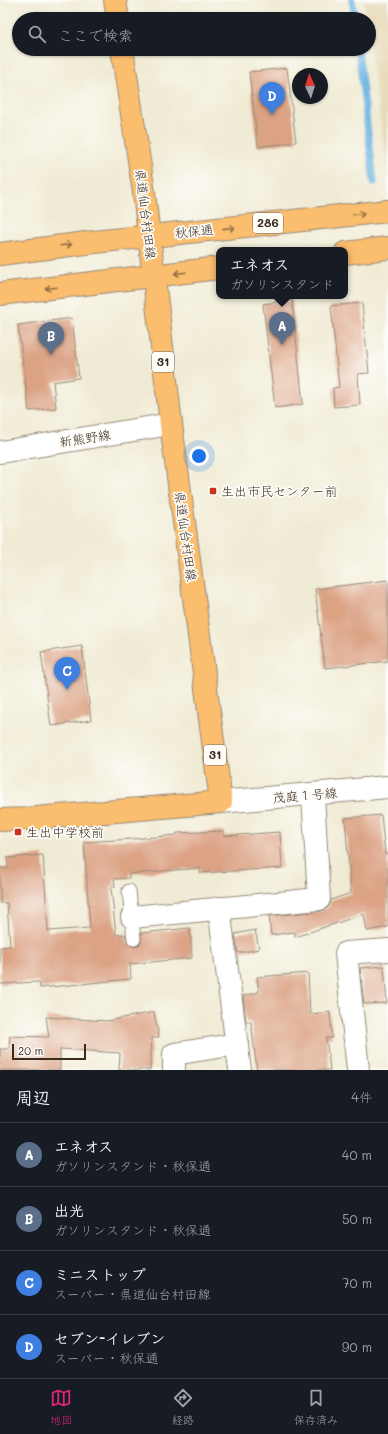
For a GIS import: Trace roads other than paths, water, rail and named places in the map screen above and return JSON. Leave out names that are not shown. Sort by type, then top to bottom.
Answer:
[{"type":"main road","points":[[115,0],[117,12]]},
{"type":"main road","name":"県道仙台村田線","points":[[123,56],[144,194],[171,424],[221,802]]},
{"type":"main road","name":"秋保通","points":[[0,254],[149,236],[388,211]]},
{"type":"main road","points":[[348,254],[388,248]]},
{"type":"main road","points":[[0,294],[216,268]]},
{"type":"main road","points":[[0,820],[32,819],[221,802]]},
{"type":"street","name":"新熊野線","points":[[0,452],[171,424]]},
{"type":"street","name":"茂庭１号線","points":[[221,802],[313,795],[388,787]]},
{"type":"street","points":[[132,917],[318,899],[313,795]]},
{"type":"street","points":[[219,908],[240,1070]]},
{"type":"street","points":[[358,1070],[346,953],[388,950]]},
{"type":"street","points":[[174,1070],[174,1054],[237,1044]]},
{"type":"lane","points":[[130,891],[134,940]]},
{"type":"waterway","points":[[352,0],[354,12]]},
{"type":"waterway","points":[[359,56],[374,182]]},
{"type":"place","name":"セブン-イレブン","points":[[272,115]]},
{"type":"place","name":"エネオス","points":[[282,345]]},
{"type":"place","name":"出光","points":[[51,355]]},
{"type":"place","name":"生出市民センター前","points":[[213,491]]},
{"type":"place","name":"ミニストップ","points":[[67,690]]},
{"type":"place","name":"生出中学校前","points":[[18,832]]}]
